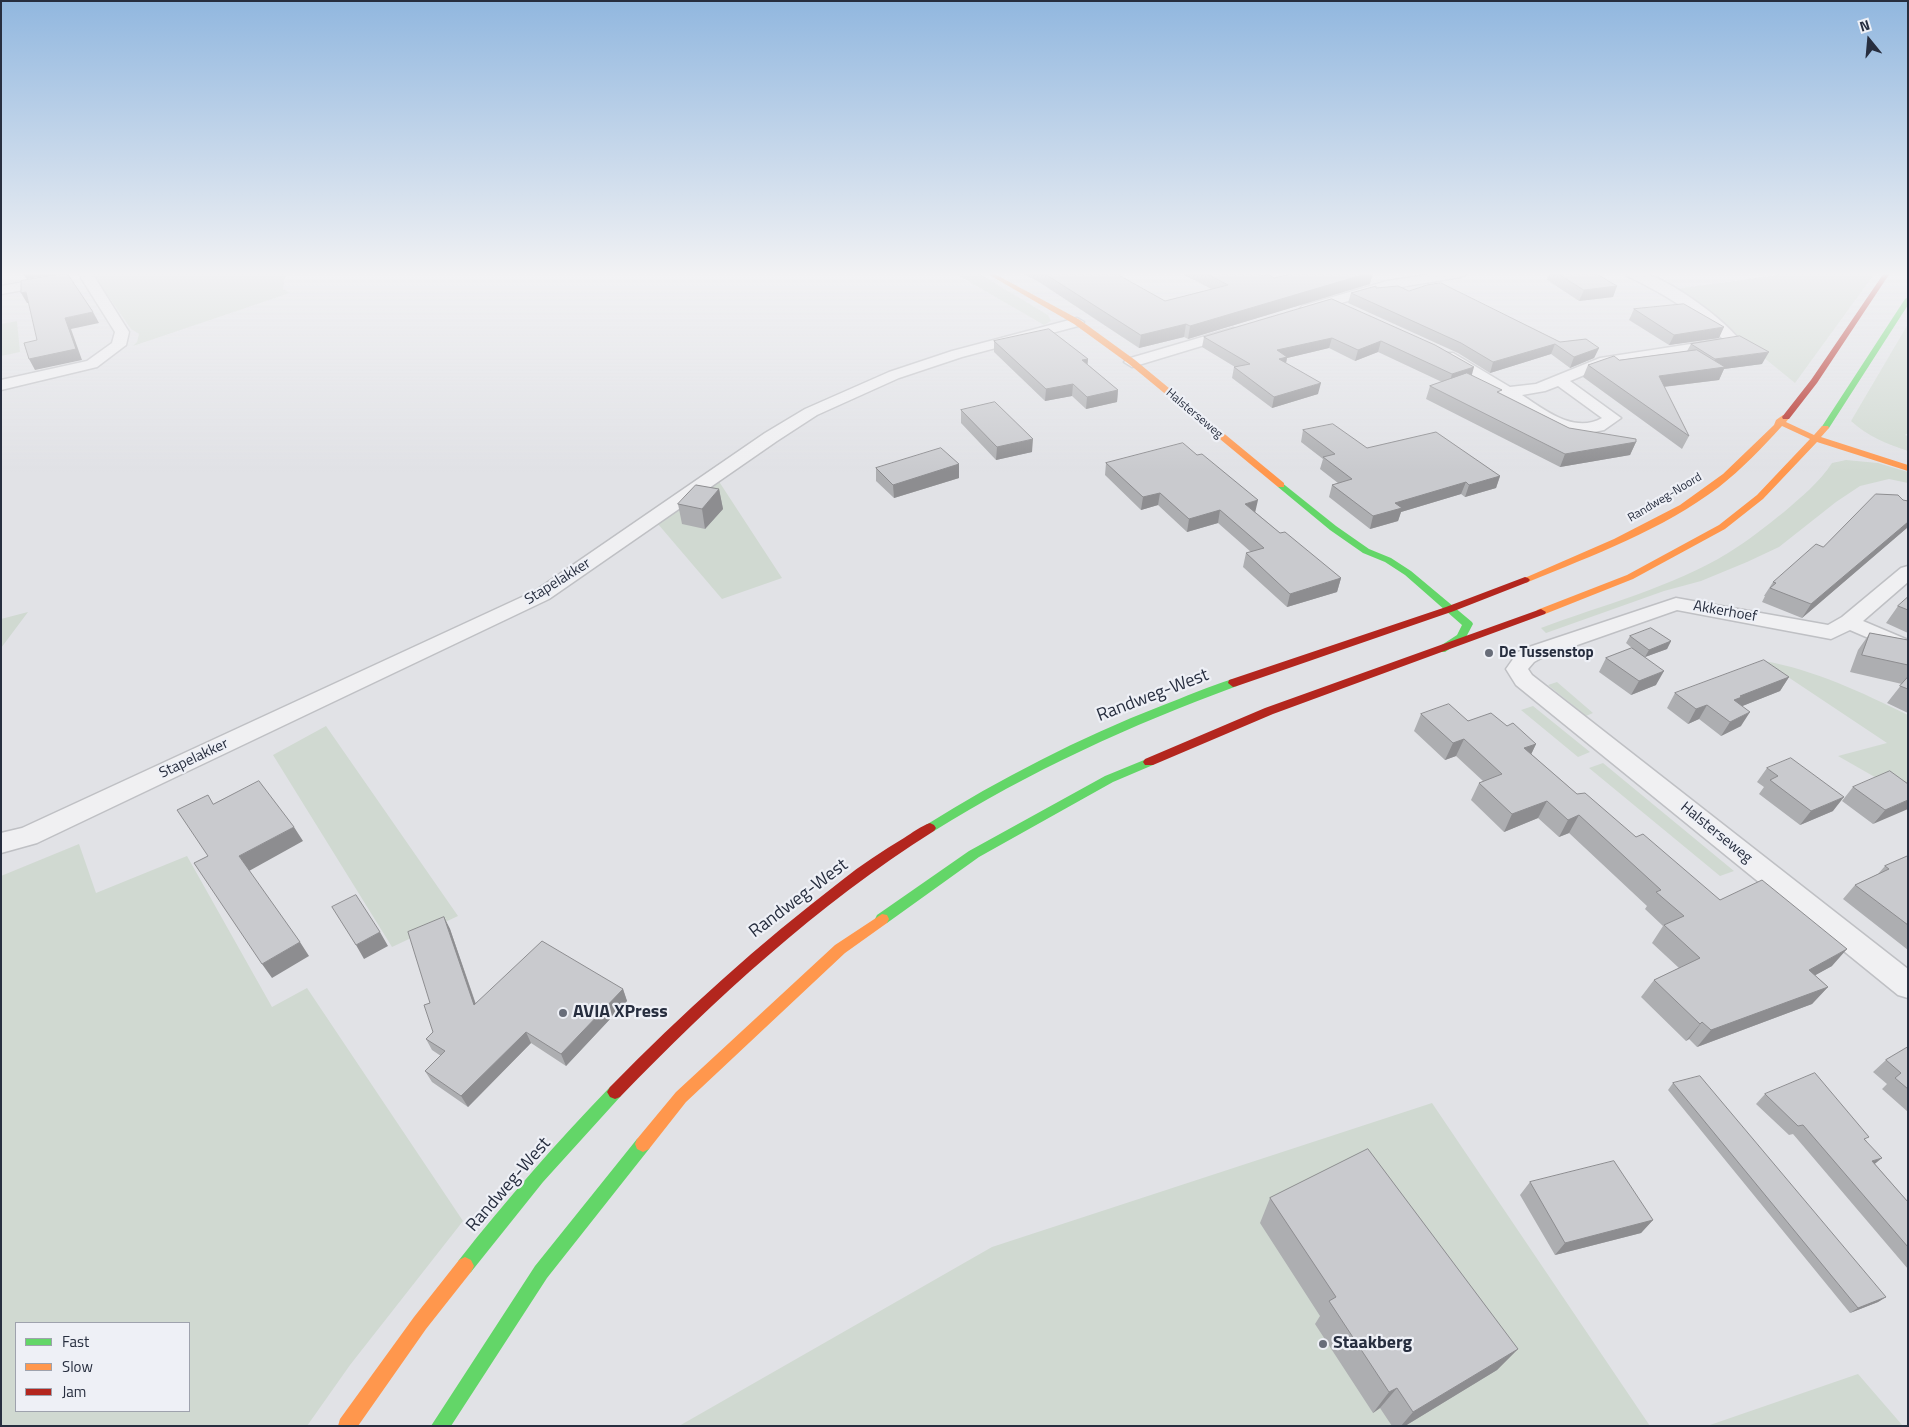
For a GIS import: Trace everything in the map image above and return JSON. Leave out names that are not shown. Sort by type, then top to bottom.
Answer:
[{"type":"main road","name":"Halsterseweg","points":[[1101,340],[1132,362],[1333,528],[1366,551],[1401,569],[1451,608],[1468,624],[1466,629]]},
{"type":"main road","name":"Randweg-Noord","points":[[1427,612],[1451,608],[1538,576],[1629,536],[1704,493],[1722,480],[1780,422],[1801,398],[1841,340]]},
{"type":"main road","points":[[440,1426],[541,1272],[681,1097],[840,949],[974,854],[1110,779],[1269,711],[1498,629],[1630,577],[1722,527],[1760,497],[1820,435],[1882,340]]},
{"type":"main road","points":[[1780,422],[1908,468]]},
{"type":"main road","points":[[1820,435],[1908,456]]},
{"type":"main road","name":"Halsterseweg","points":[[1366,551],[1373,565],[1380,571]]},
{"type":"main road","points":[[1427,612],[1448,624],[1466,629],[1498,629]]},
{"type":"main road","name":"Randweg-West","points":[[347,1426],[405,1342],[482,1242],[630,1072],[771,940],[876,862],[965,804],[1078,745],[1178,704],[1427,612]]},
{"type":"main road","points":[[1441,650],[1461,636],[1466,629]]},
{"type":"street","points":[[1,385],[92,364],[119,345],[120,340]]},
{"type":"street","name":"Stapelakker","points":[[1,843],[28,836],[542,595],[770,437],[811,412],[894,375],[957,354],[1011,340]]},
{"type":"street","points":[[1132,362],[1207,340]]},
{"type":"street","points":[[1508,392],[1538,388],[1600,363],[1734,342],[1731,340]]},
{"type":"street","points":[[1434,350],[1508,392],[1557,423],[1577,429],[1595,428],[1613,418],[1558,379]]},
{"type":"street","name":"Akkerhoef","points":[[1524,680],[1517,669],[1526,657],[1676,604],[1831,632],[1849,622],[1908,572]]},
{"type":"street","points":[[1849,622],[1908,648]]},
{"type":"street","name":"Halsterseweg","points":[[1524,680],[1908,986]]},
{"type":"shaded area","points":[[1,340],[19,340],[20,352],[1,356]]},
{"type":"shaded area","points":[[138,340],[152,340],[133,346]]},
{"type":"shaded area","points":[[1742,340],[1827,340],[1795,383]]},
{"type":"shaded area","points":[[1899,340],[1908,340],[1908,433],[1905,435],[1908,436],[1908,451],[1878,439],[1851,421]]},
{"type":"shaded area","points":[[1846,460],[1878,463],[1908,472],[1908,483],[1889,479],[1860,486],[1836,502],[1779,547],[1701,581],[1664,591],[1546,633],[1541,628],[1661,586],[1707,565],[1743,544],[1784,512],[1816,483],[1832,463]]},
{"type":"shaded area","points":[[718,480],[782,578],[722,599],[658,524]]},
{"type":"shaded area","points":[[28,612],[1,648],[1,619]]},
{"type":"shaded area","points":[[1764,661],[1820,676],[1908,715],[1908,796],[1838,756],[1887,743]]},
{"type":"shaded area","points":[[1557,682],[1593,713],[1586,716],[1548,685]]},
{"type":"shaded area","points":[[1533,706],[1590,752],[1578,757],[1521,710]]},
{"type":"shaded area","points":[[326,726],[458,916],[392,947],[273,755]]},
{"type":"shaded area","points":[[1603,763],[1734,871],[1720,876],[1589,768]]},
{"type":"shaded area","points":[[79,844],[96,893],[187,856],[272,1007],[307,988],[463,1221],[350,1365],[307,1426],[1,1426],[1,876]]},
{"type":"shaded area","name":"Staakberg","points":[[1432,1103],[1650,1426],[679,1426],[992,1247]]},
{"type":"shaded area","points":[[1858,1374],[1903,1426],[1707,1426]]},
{"type":"building","points":[[37,340],[73,340],[76,349],[29,359],[24,343]]},
{"type":"building","points":[[1063,340],[1088,359],[1082,360],[1118,390],[1087,397],[1073,384],[1046,389],[994,341]]},
{"type":"building","points":[[1208,340],[1325,340],[1277,350],[1287,357],[1279,359],[1321,383],[1274,397],[1234,367],[1250,364]]},
{"type":"building","points":[[1335,340],[1423,340],[1474,367],[1452,374],[1381,341],[1358,350]]},
{"type":"building","points":[[1454,340],[1555,340],[1560,342],[1587,340],[1599,348],[1574,357],[1555,344],[1493,362]]},
{"type":"building","points":[[1718,340],[1747,340],[1769,352],[1715,359],[1691,344]]},
{"type":"building","points":[[1697,350],[1725,367],[1659,376],[1689,436],[1588,365],[1614,356],[1619,360]]},
{"type":"building","points":[[1467,373],[1502,390],[1497,392],[1569,428],[1636,439],[1636,442],[1565,454],[1430,386]]},
{"type":"building","points":[[995,402],[1033,439],[997,447],[961,410]]},
{"type":"building","points":[[1333,424],[1367,448],[1436,432],[1500,476],[1469,485],[1466,482],[1395,503],[1402,508],[1373,516],[1332,485],[1352,479],[1323,457],[1335,454],[1303,430]]},
{"type":"building","points":[[1183,443],[1197,455],[1202,454],[1258,500],[1245,504],[1280,533],[1285,532],[1341,578],[1290,594],[1246,553],[1264,548],[1220,510],[1189,519],[1160,493],[1143,497],[1106,463]]},
{"type":"building","points":[[941,448],[959,464],[893,485],[876,468]]},
{"type":"building","points":[[696,485],[719,489],[702,509],[678,504]]},
{"type":"building","points":[[1876,494],[1898,495],[1903,500],[1908,501],[1908,522],[1811,604],[1770,588],[1776,583],[1773,582],[1816,544],[1823,547]]},
{"type":"building","points":[[1908,597],[1908,610],[1898,606]]},
{"type":"building","points":[[1651,628],[1671,641],[1649,650],[1630,636]]},
{"type":"building","points":[[1870,633],[1908,640],[1908,665],[1862,655]]},
{"type":"building","points":[[1632,648],[1664,671],[1639,681],[1606,658]]},
{"type":"building","points":[[1764,660],[1789,677],[1734,700],[1750,712],[1730,722],[1707,705],[1696,709],[1675,693]]},
{"type":"building","points":[[1908,677],[1908,689],[1900,686]]},
{"type":"building","points":[[1449,704],[1468,721],[1491,713],[1507,726],[1513,723],[1536,744],[1524,748],[1577,794],[1585,793],[1636,837],[1643,834],[1720,900],[1762,880],[1847,949],[1809,970],[1828,987],[1711,1030],[1702,1022],[1700,1024],[1654,980],[1700,958],[1664,925],[1684,916],[1656,892],[1661,890],[1579,815],[1568,820],[1547,801],[1512,814],[1479,783],[1502,774],[1464,739],[1453,743],[1421,714]]},
{"type":"building","points":[[1791,758],[1844,797],[1811,811],[1770,780],[1778,776],[1767,768]]},
{"type":"building","points":[[1890,771],[1908,784],[1908,800],[1885,810],[1853,787]]},
{"type":"building","points":[[259,781],[294,827],[239,856],[300,942],[262,964],[194,863],[208,856],[177,810],[208,795],[213,804]]},
{"type":"building","points":[[1908,856],[1908,925],[1855,885],[1889,869],[1885,866]]},
{"type":"building","points":[[356,895],[380,932],[356,945],[332,907]]},
{"type":"building","points":[[444,917],[474,1005],[542,941],[623,989],[561,1054],[526,1032],[461,1096],[425,1071],[445,1051],[426,1039],[433,1032],[424,1005],[430,1003],[408,932]]},
{"type":"building","points":[[1908,1047],[1908,1089],[1895,1078],[1901,1073],[1886,1060]]},
{"type":"building","points":[[1815,1073],[1869,1137],[1864,1139],[1882,1158],[1872,1161],[1908,1202],[1908,1247],[1803,1125],[1798,1126],[1765,1094]]},
{"type":"building","points":[[1700,1076],[1886,1297],[1858,1308],[1673,1083]]},
{"type":"building","points":[[1368,1149],[1518,1349],[1413,1412],[1397,1388],[1389,1392],[1329,1301],[1336,1297],[1270,1198]]},
{"type":"building","points":[[1614,1161],[1653,1220],[1565,1243],[1530,1182]]},
{"type":"traffic: fast","points":[[1825,428],[1882,340]]},
{"type":"traffic: fast","points":[[1281,485],[1333,528],[1366,551],[1388,560],[1408,573],[1468,624],[1461,637],[1441,650]]},
{"type":"traffic: fast","points":[[930,828],[1002,785],[1077,746],[1154,713],[1233,683]]},
{"type":"traffic: fast","points":[[882,919],[974,854],[1109,779],[1149,762]]},
{"type":"traffic: fast","points":[[465,1266],[538,1177],[615,1092]]},
{"type":"traffic: fast","points":[[440,1426],[541,1272],[643,1144]]},
{"type":"traffic: slow","points":[[1101,340],[1132,362],[1281,485]]},
{"type":"traffic: slow","points":[[1525,580],[1640,531],[1683,507],[1737,467],[1786,417]]},
{"type":"traffic: slow","points":[[1779,422],[1817,439],[1908,468]]},
{"type":"traffic: slow","points":[[1541,612],[1630,577],[1722,527],[1760,497],[1825,428]]},
{"type":"traffic: slow","points":[[643,1144],[681,1097],[840,949],[882,919]]},
{"type":"traffic: slow","points":[[347,1426],[420,1323],[465,1266]]},
{"type":"traffic: jam","points":[[1786,417],[1814,381],[1842,340]]},
{"type":"traffic: jam","points":[[1233,683],[1450,609],[1525,580]]},
{"type":"traffic: jam","points":[[1149,762],[1269,711],[1541,612]]},
{"type":"traffic: jam","points":[[615,1092],[703,1005],[795,925],[868,868],[930,828]]},
{"type":"place","name":"De Tussenstop","points":[[1489,653]]},
{"type":"place","name":"AVIA XPress","points":[[563,1013]]},
{"type":"place","name":"Staakberg","points":[[1323,1344]]}]
